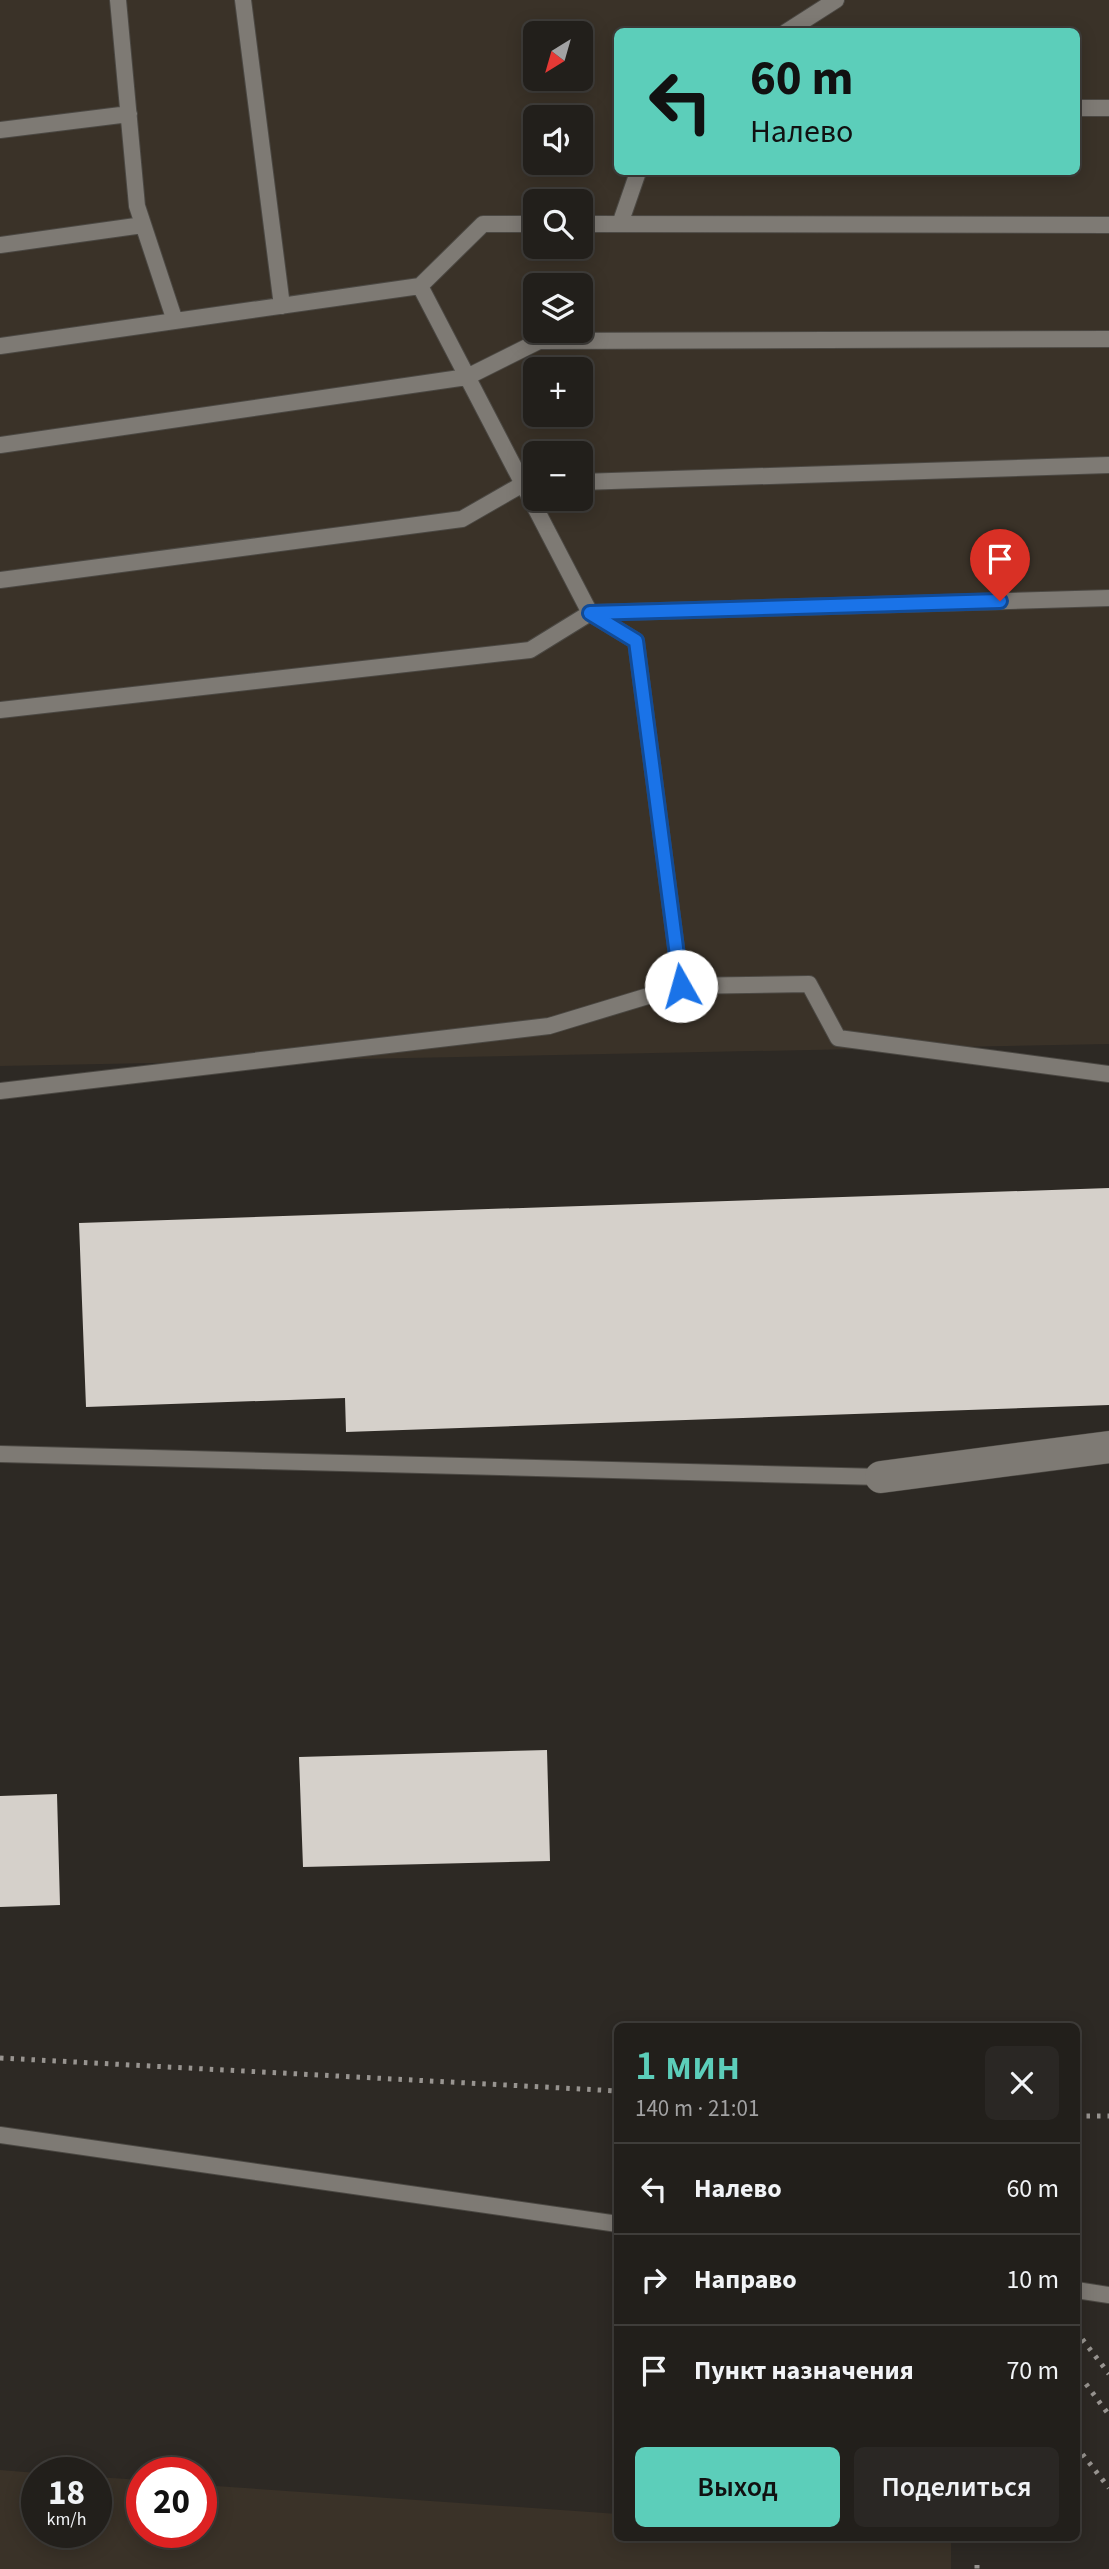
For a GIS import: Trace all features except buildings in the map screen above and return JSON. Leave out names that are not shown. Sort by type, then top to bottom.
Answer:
[{"type":"street","points":[[881,1477],[1109,1447]]},
{"type":"lane","points":[[118,0],[137,206],[175,321]]},
{"type":"lane","points":[[243,0],[282,306]]},
{"type":"lane","points":[[792,28],[836,0]]},
{"type":"lane","points":[[1080,108],[1109,108]]},
{"type":"lane","points":[[0,130],[129,114]]},
{"type":"lane","points":[[620,224],[637,175]]},
{"type":"lane","points":[[0,346],[420,286],[483,224],[523,224]]},
{"type":"lane","points":[[593,224],[1109,225]]},
{"type":"lane","points":[[0,245],[144,225]]},
{"type":"lane","points":[[420,286],[467,377],[523,474]]},
{"type":"lane","points":[[0,445],[467,377],[539,341],[1109,339]]},
{"type":"lane","points":[[593,482],[1109,465]]},
{"type":"lane","points":[[0,580],[462,519],[523,487]]},
{"type":"lane","points":[[542,511],[590,613],[636,641],[681,986]]},
{"type":"lane","points":[[0,710],[530,650],[590,613],[1109,598]]},
{"type":"lane","points":[[0,1091],[549,1026],[681,986],[809,984],[838,1038],[1109,1074]]},
{"type":"lane","points":[[0,1454],[881,1477]]},
{"type":"lane","points":[[0,2135],[614,2223]]},
{"type":"lane","points":[[1080,2291],[1109,2295]]},
{"type":"shaded area","points":[[0,0],[1109,0],[1109,1044],[0,1066]]},
{"type":"shaded area","points":[[0,2470],[21,2472],[21,2548],[112,2548],[112,2478],[126,2479],[126,2548],[217,2548],[217,2486],[614,2514],[614,2541],[951,2541],[951,2569],[0,2569]]},
{"type":"railway","points":[[0,2058],[614,2091]]},
{"type":"railway","points":[[1080,2116],[1109,2116]]},
{"type":"railway","points":[[1080,2336],[1109,2374]]},
{"type":"railway","points":[[1086,2384],[1109,2415]]},
{"type":"railway","points":[[1080,2451],[1109,2488]]},
{"type":"route","points":[[681,986],[636,641],[590,613],[1000,601]]}]
